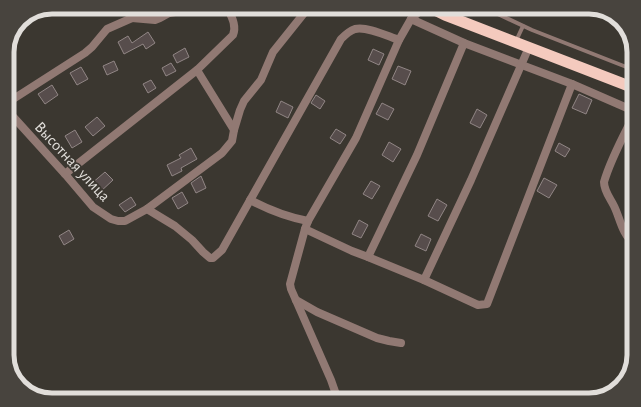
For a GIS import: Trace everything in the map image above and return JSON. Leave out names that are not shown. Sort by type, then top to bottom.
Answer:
[{"type":"highway","points":[[443,14],[627,85]]},
{"type":"street","points":[[14,99],[86,53],[107,29],[138,14]]},
{"type":"street","points":[[132,18],[155,20],[167,14]]},
{"type":"street","points":[[65,174],[197,70],[233,35],[235,29],[230,14]]},
{"type":"street","points":[[303,14],[273,52],[261,80],[244,101],[240,110],[232,141],[222,152],[147,209],[175,226],[210,258],[213,258],[222,250],[341,39],[352,30],[364,29],[399,40]]},
{"type":"street","points":[[336,393],[290,284],[304,229],[356,138],[399,40],[411,19],[416,14]]},
{"type":"street","points":[[411,19],[464,43],[572,84],[627,108]]},
{"type":"street","points":[[368,256],[417,155],[464,43]]},
{"type":"street","points":[[424,280],[471,180],[529,46]]},
{"type":"street","points":[[197,70],[234,130]]},
{"type":"street","points":[[304,229],[352,251],[368,256],[424,280],[468,301],[478,305],[487,304],[572,84]]},
{"type":"street","name":"Высотная улица","points":[[14,118],[93,207],[118,222],[125,221],[147,209]]},
{"type":"street","points":[[627,130],[612,158],[604,186],[606,194],[613,205],[627,235]]},
{"type":"street","points":[[250,200],[281,215],[308,221]]},
{"type":"street","points":[[296,300],[317,312],[377,338],[401,343]]},
{"type":"lane","points":[[498,14],[523,26],[627,67]]},
{"type":"lane","points":[[516,42],[523,26]]},
{"type":"building","points":[[148,32],[155,43],[146,49],[143,44],[124,54],[118,42],[128,36],[132,43]]},
{"type":"building","points":[[185,48],[189,57],[177,63],[173,55]]},
{"type":"building","points":[[373,49],[384,54],[379,65],[368,60]]},
{"type":"building","points":[[114,61],[118,70],[107,75],[103,66]]},
{"type":"building","points":[[171,63],[176,71],[166,76],[162,68]]},
{"type":"building","points":[[398,66],[411,71],[405,85],[392,79]]},
{"type":"building","points":[[81,67],[88,79],[77,85],[70,73]]},
{"type":"building","points":[[151,80],[156,88],[148,93],[143,84]]},
{"type":"building","points":[[52,85],[58,95],[45,104],[38,94]]},
{"type":"building","points":[[579,94],[592,100],[586,114],[572,108]]},
{"type":"building","points":[[316,95],[325,101],[320,109],[311,103]]},
{"type":"building","points":[[281,101],[293,107],[288,118],[276,112]]},
{"type":"building","points":[[382,103],[394,109],[388,120],[376,114]]},
{"type":"building","points":[[477,109],[487,115],[480,128],[470,123]]},
{"type":"building","points":[[97,117],[105,126],[93,136],[85,127]]},
{"type":"building","points":[[336,129],[346,135],[340,144],[330,138]]},
{"type":"building","points":[[75,130],[82,142],[72,148],[65,136]]},
{"type":"building","points":[[389,142],[401,149],[393,162],[382,155]]},
{"type":"building","points":[[559,143],[570,149],[565,157],[555,151]]},
{"type":"building","points":[[191,148],[197,159],[181,168],[182,171],[172,176],[167,165],[181,158],[179,155]]},
{"type":"building","points":[[105,172],[113,180],[99,193],[91,184]]},
{"type":"building","points":[[201,176],[206,188],[196,193],[191,183]]},
{"type":"building","points":[[544,178],[557,185],[549,198],[537,191]]},
{"type":"building","points":[[371,181],[380,186],[372,199],[363,194]]},
{"type":"building","points":[[182,192],[188,203],[178,209],[172,198]]},
{"type":"building","points":[[131,197],[136,205],[125,212],[119,205]]},
{"type":"building","points":[[437,199],[447,205],[438,221],[428,216]]},
{"type":"building","points":[[359,220],[368,225],[361,238],[352,234]]},
{"type":"building","points":[[69,230],[74,239],[64,245],[59,236]]},
{"type":"building","points":[[421,234],[431,239],[426,251],[415,246]]}]
